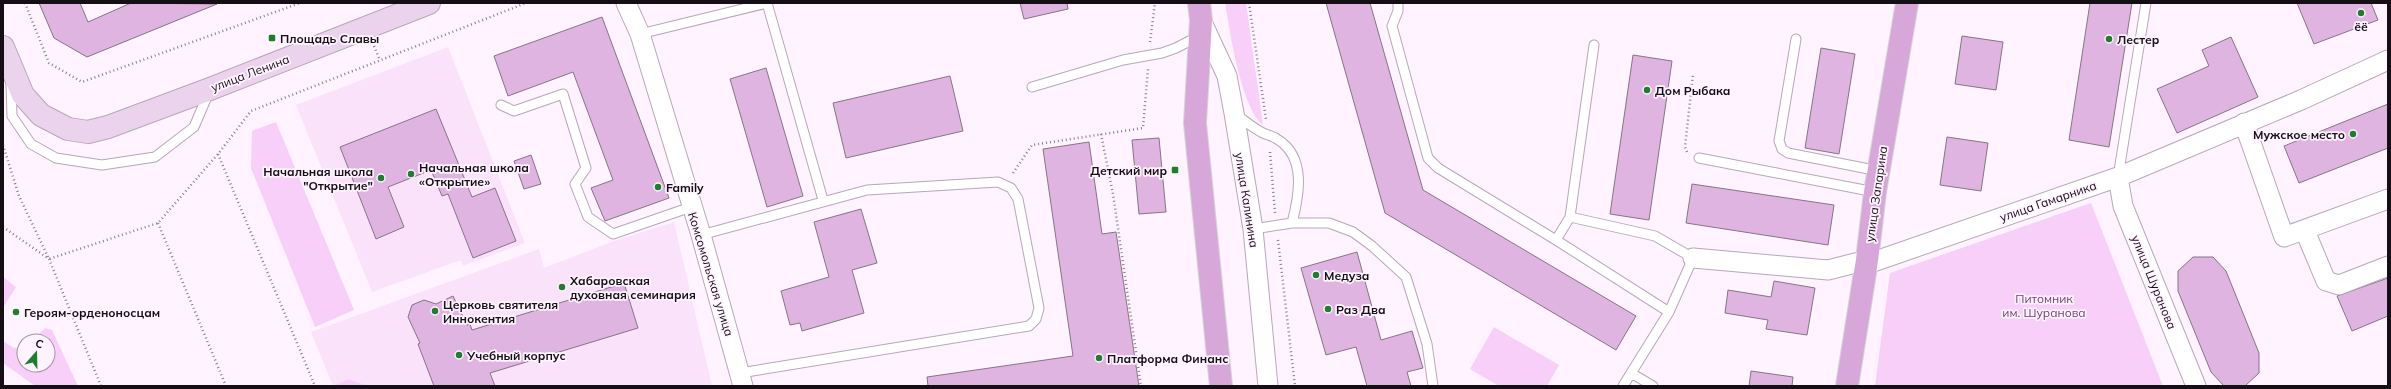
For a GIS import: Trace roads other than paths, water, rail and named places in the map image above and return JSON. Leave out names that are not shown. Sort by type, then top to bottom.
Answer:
[{"type":"main road","name":"улица Ленина","points":[[7,56],[23,95],[41,115],[68,129],[88,132],[108,127],[210,89],[429,3]]},
{"type":"main road","name":"улица Запарина","points":[[1848,386],[1867,260],[1875,192],[1907,3]]},
{"type":"main road","points":[[1200,19],[1195,123],[1221,386]]},
{"type":"street","name":"Комсомольская улица","points":[[626,3],[640,34],[691,207],[701,234],[742,380]]},
{"type":"street","name":"улица Калинина","points":[[1200,19],[1227,76],[1234,113],[1253,229],[1268,386]]},
{"type":"street","name":"улица Гамарника","points":[[1693,258],[1828,270],[1867,260],[1873,262],[2118,177],[2388,60]]},
{"type":"street","points":[[2244,123],[2284,237],[2305,231],[2388,199]]},
{"type":"street","name":"улица Шуранова","points":[[2118,177],[2123,206],[2196,386]]},
{"type":"street","points":[[2305,231],[2326,281],[2331,284],[2339,285],[2388,266]]},
{"type":"lane","points":[[640,34],[767,3],[823,200]]},
{"type":"lane","points":[[1398,3],[1398,11],[1392,26],[1428,158],[1438,168],[1556,240],[1669,312]]},
{"type":"lane","points":[[2118,177],[2146,3]]},
{"type":"lane","points":[[1032,87],[1123,60],[1176,48],[1200,19]]},
{"type":"lane","points":[[1796,38],[1779,141],[1782,149],[1788,153],[1879,171]]},
{"type":"lane","points":[[1556,240],[1570,217],[1594,45]]},
{"type":"lane","points":[[7,56],[12,116],[31,144],[56,158],[102,165],[155,157],[194,127],[210,89]]},
{"type":"lane","points":[[501,105],[514,111],[563,94],[586,168],[575,184],[588,217],[613,234],[691,207]]},
{"type":"lane","points":[[1234,113],[1268,135],[1277,139],[1291,151],[1296,164],[1300,188],[1292,224]]},
{"type":"lane","points":[[1699,158],[1875,192]]},
{"type":"lane","points":[[701,234],[823,200],[867,190],[998,182],[1011,188],[1018,199],[1039,308],[1036,319],[1029,326],[742,380]]},
{"type":"lane","points":[[1570,217],[1655,236],[1693,258],[1669,312],[1623,386]]},
{"type":"lane","points":[[1253,229],[1292,224],[1329,223],[1353,232],[1406,277],[1427,344],[1433,386]]},
{"type":"lane","points":[[1631,373],[1653,386]]},
{"type":"place","name":"ёё","points":[[2361,13]]},
{"type":"place","name":"Площадь Славы","points":[[272,38]]},
{"type":"place","name":"Лестер","points":[[2109,39]]},
{"type":"place","name":"Дом Рыбака","points":[[1647,90]]},
{"type":"place","name":"Мужское место","points":[[2353,134]]},
{"type":"place","name":"Детский мир","points":[[1175,170]]},
{"type":"place","name":"Начальная школа «Открытие»","points":[[411,174]]},
{"type":"place","name":"Начальная школа \"Открытие\"","points":[[381,178]]},
{"type":"place","name":"Family","points":[[658,187]]},
{"type":"place","name":"Медуза","points":[[1316,275]]},
{"type":"place","name":"Хабаровская духовная семинария","points":[[562,287]]},
{"type":"place","name":"Раз Два","points":[[1328,309]]},
{"type":"place","name":"Церковь святителя Иннокентия","points":[[435,311]]},
{"type":"place","name":"Героям-орденоносцам","points":[[16,312]]},
{"type":"place","name":"Учебный корпус","points":[[459,355]]},
{"type":"place","name":"Платформа Финанс","points":[[1099,358]]},
{"type":"park label","name":"Питомник им. Шуранова","points":[[2044,305]]}]
